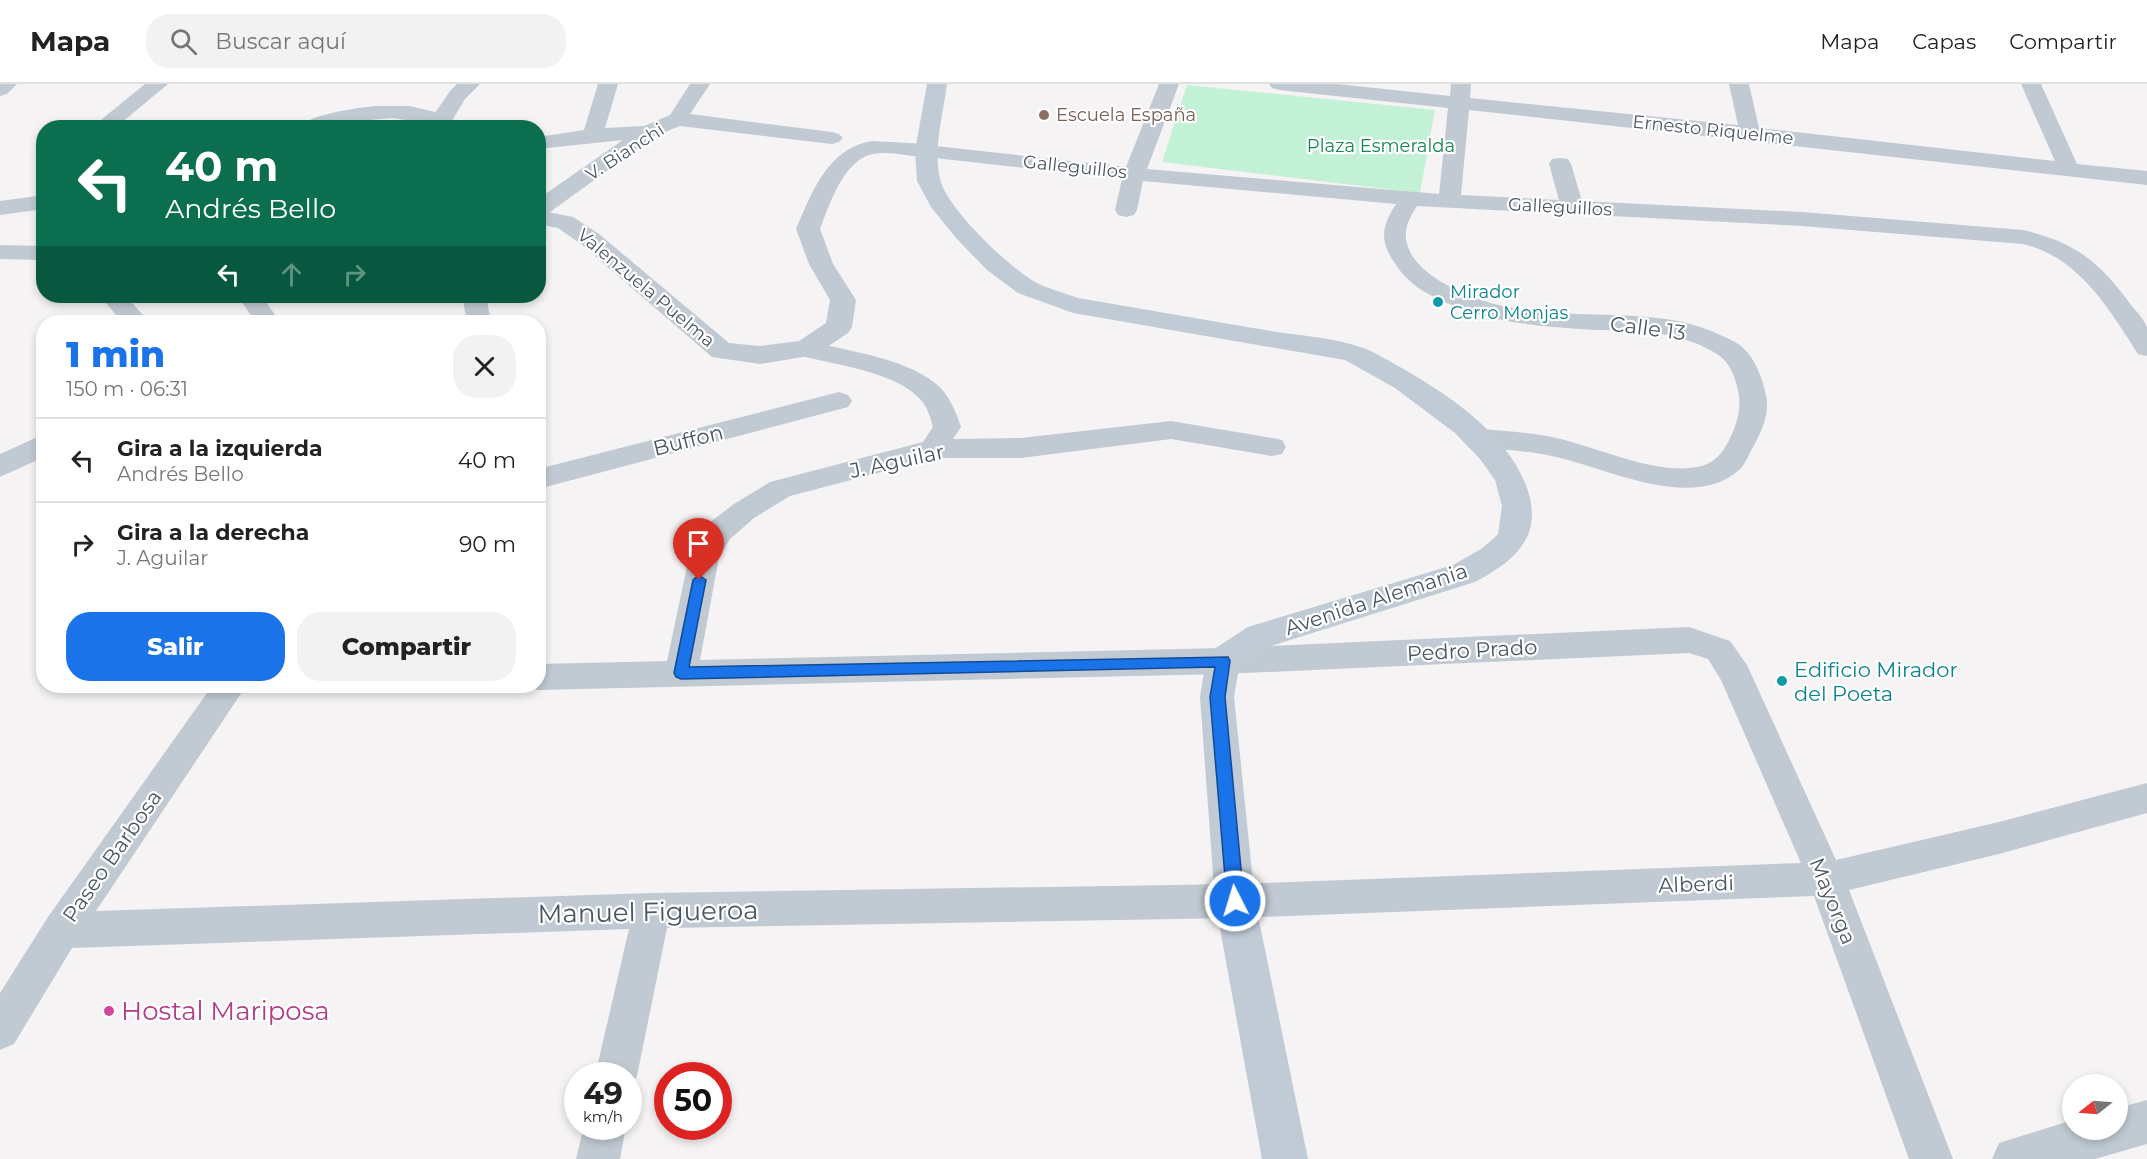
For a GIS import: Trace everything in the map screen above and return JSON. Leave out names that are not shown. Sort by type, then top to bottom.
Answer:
[{"type":"main road","name":"Avenida Alemania","points":[[937,84],[926,151],[929,181],[943,207],[996,266],[1027,288],[1073,305],[1352,353],[1386,369],[1449,412],[1479,438],[1515,492],[1519,514],[1512,536],[1494,558],[1464,573],[1260,636],[1223,661]]},
{"type":"main road","points":[[1223,661],[1218,697],[1235,901],[1285,1159]]},
{"type":"street","points":[[0,90],[7,84]]},
{"type":"street","points":[[111,120],[158,84]]},
{"type":"street","points":[[444,120],[457,95],[470,84]]},
{"type":"street","points":[[593,135],[608,84]]},
{"type":"street","name":"V. Bianchi","points":[[546,204],[648,132],[677,119],[700,84]]},
{"type":"street","points":[[1126,210],[1134,174],[1169,84]]},
{"type":"street","name":"Ernesto Riquelme","points":[[1279,84],[1461,94],[1750,133],[2147,178]]},
{"type":"street","points":[[1739,84],[1750,133]]},
{"type":"street","points":[[2031,84],[2069,169]]},
{"type":"street","points":[[1449,201],[1461,94]]},
{"type":"street","points":[[329,120],[383,111],[409,112],[434,120]]},
{"type":"street","points":[[677,119],[832,138]]},
{"type":"street","points":[[546,142],[593,135],[648,132]]},
{"type":"street","name":"Valenzuela Puelma","points":[[546,218],[565,222],[590,239],[722,351],[760,355],[806,349],[839,327],[843,300],[820,264],[808,229],[821,196],[838,170],[855,152],[867,148],[926,151]]},
{"type":"street","name":"Galleguillos","points":[[926,151],[1134,174],[1410,199],[1802,219],[2023,237],[2049,243],[2072,256],[2117,300],[2147,348]]},
{"type":"street","points":[[1560,164],[1573,208]]},
{"type":"street","name":"Calle 13","points":[[1410,199],[1397,222],[1394,236],[1402,256],[1419,278],[1454,296],[1501,314],[1667,327],[1699,335],[1736,354],[1749,381],[1755,404],[1740,449],[1723,470],[1699,478],[1676,479],[1642,472],[1555,447],[1479,438]]},
{"type":"street","points":[[0,208],[36,203]]},
{"type":"street","points":[[546,228],[565,222]]},
{"type":"street","points":[[0,252],[36,253]]},
{"type":"street","points":[[118,303],[130,315]]},
{"type":"street","points":[[806,349],[901,376],[924,388],[941,409],[947,428],[933,449]]},
{"type":"street","name":"Buffon","points":[[546,477],[839,401]]},
{"type":"street","name":"J. Aguilar","points":[[681,673],[704,557],[719,531],[744,511],[780,489],[871,464],[914,456],[933,449],[1021,448],[1171,430],[1272,447]]},
{"type":"street","points":[[0,466],[36,448]]},
{"type":"street","name":"Pedro Prado","points":[[546,677],[1223,661],[1689,640],[1719,650]]},
{"type":"street","name":"Mayorga","points":[[1719,650],[1736,674],[1826,879],[1931,1159]]},
{"type":"street","name":"Paseo Barbosa","points":[[0,1030],[61,930],[225,693]]},
{"type":"street","name":"Alberdi","points":[[1235,901],[1826,879],[1999,838],[2147,798]]},
{"type":"street","name":"Manuel Figueroa","points":[[61,930],[651,911],[1235,901]]},
{"type":"street","points":[[619,1062],[651,911]]},
{"type":"street","points":[[2031,1157],[2147,1122]]},
{"type":"street","points":[[598,1159],[602,1140]]},
{"type":"green space","name":"Plaza Esmeralda","points":[[1187,85],[1435,110],[1420,193],[1162,162]]},
{"type":"place","name":"Escuela España","points":[[1044,115]]},
{"type":"place","name":"Mirador Cerro Monjas","points":[[1438,302]]},
{"type":"place","name":"Edificio Mirador del Poeta","points":[[1782,681]]},
{"type":"place","name":"Hostal Mariposa","points":[[109,1011]]},
{"type":"route","points":[[699,580],[681,673],[1223,661],[1218,697],[1235,901]]}]
